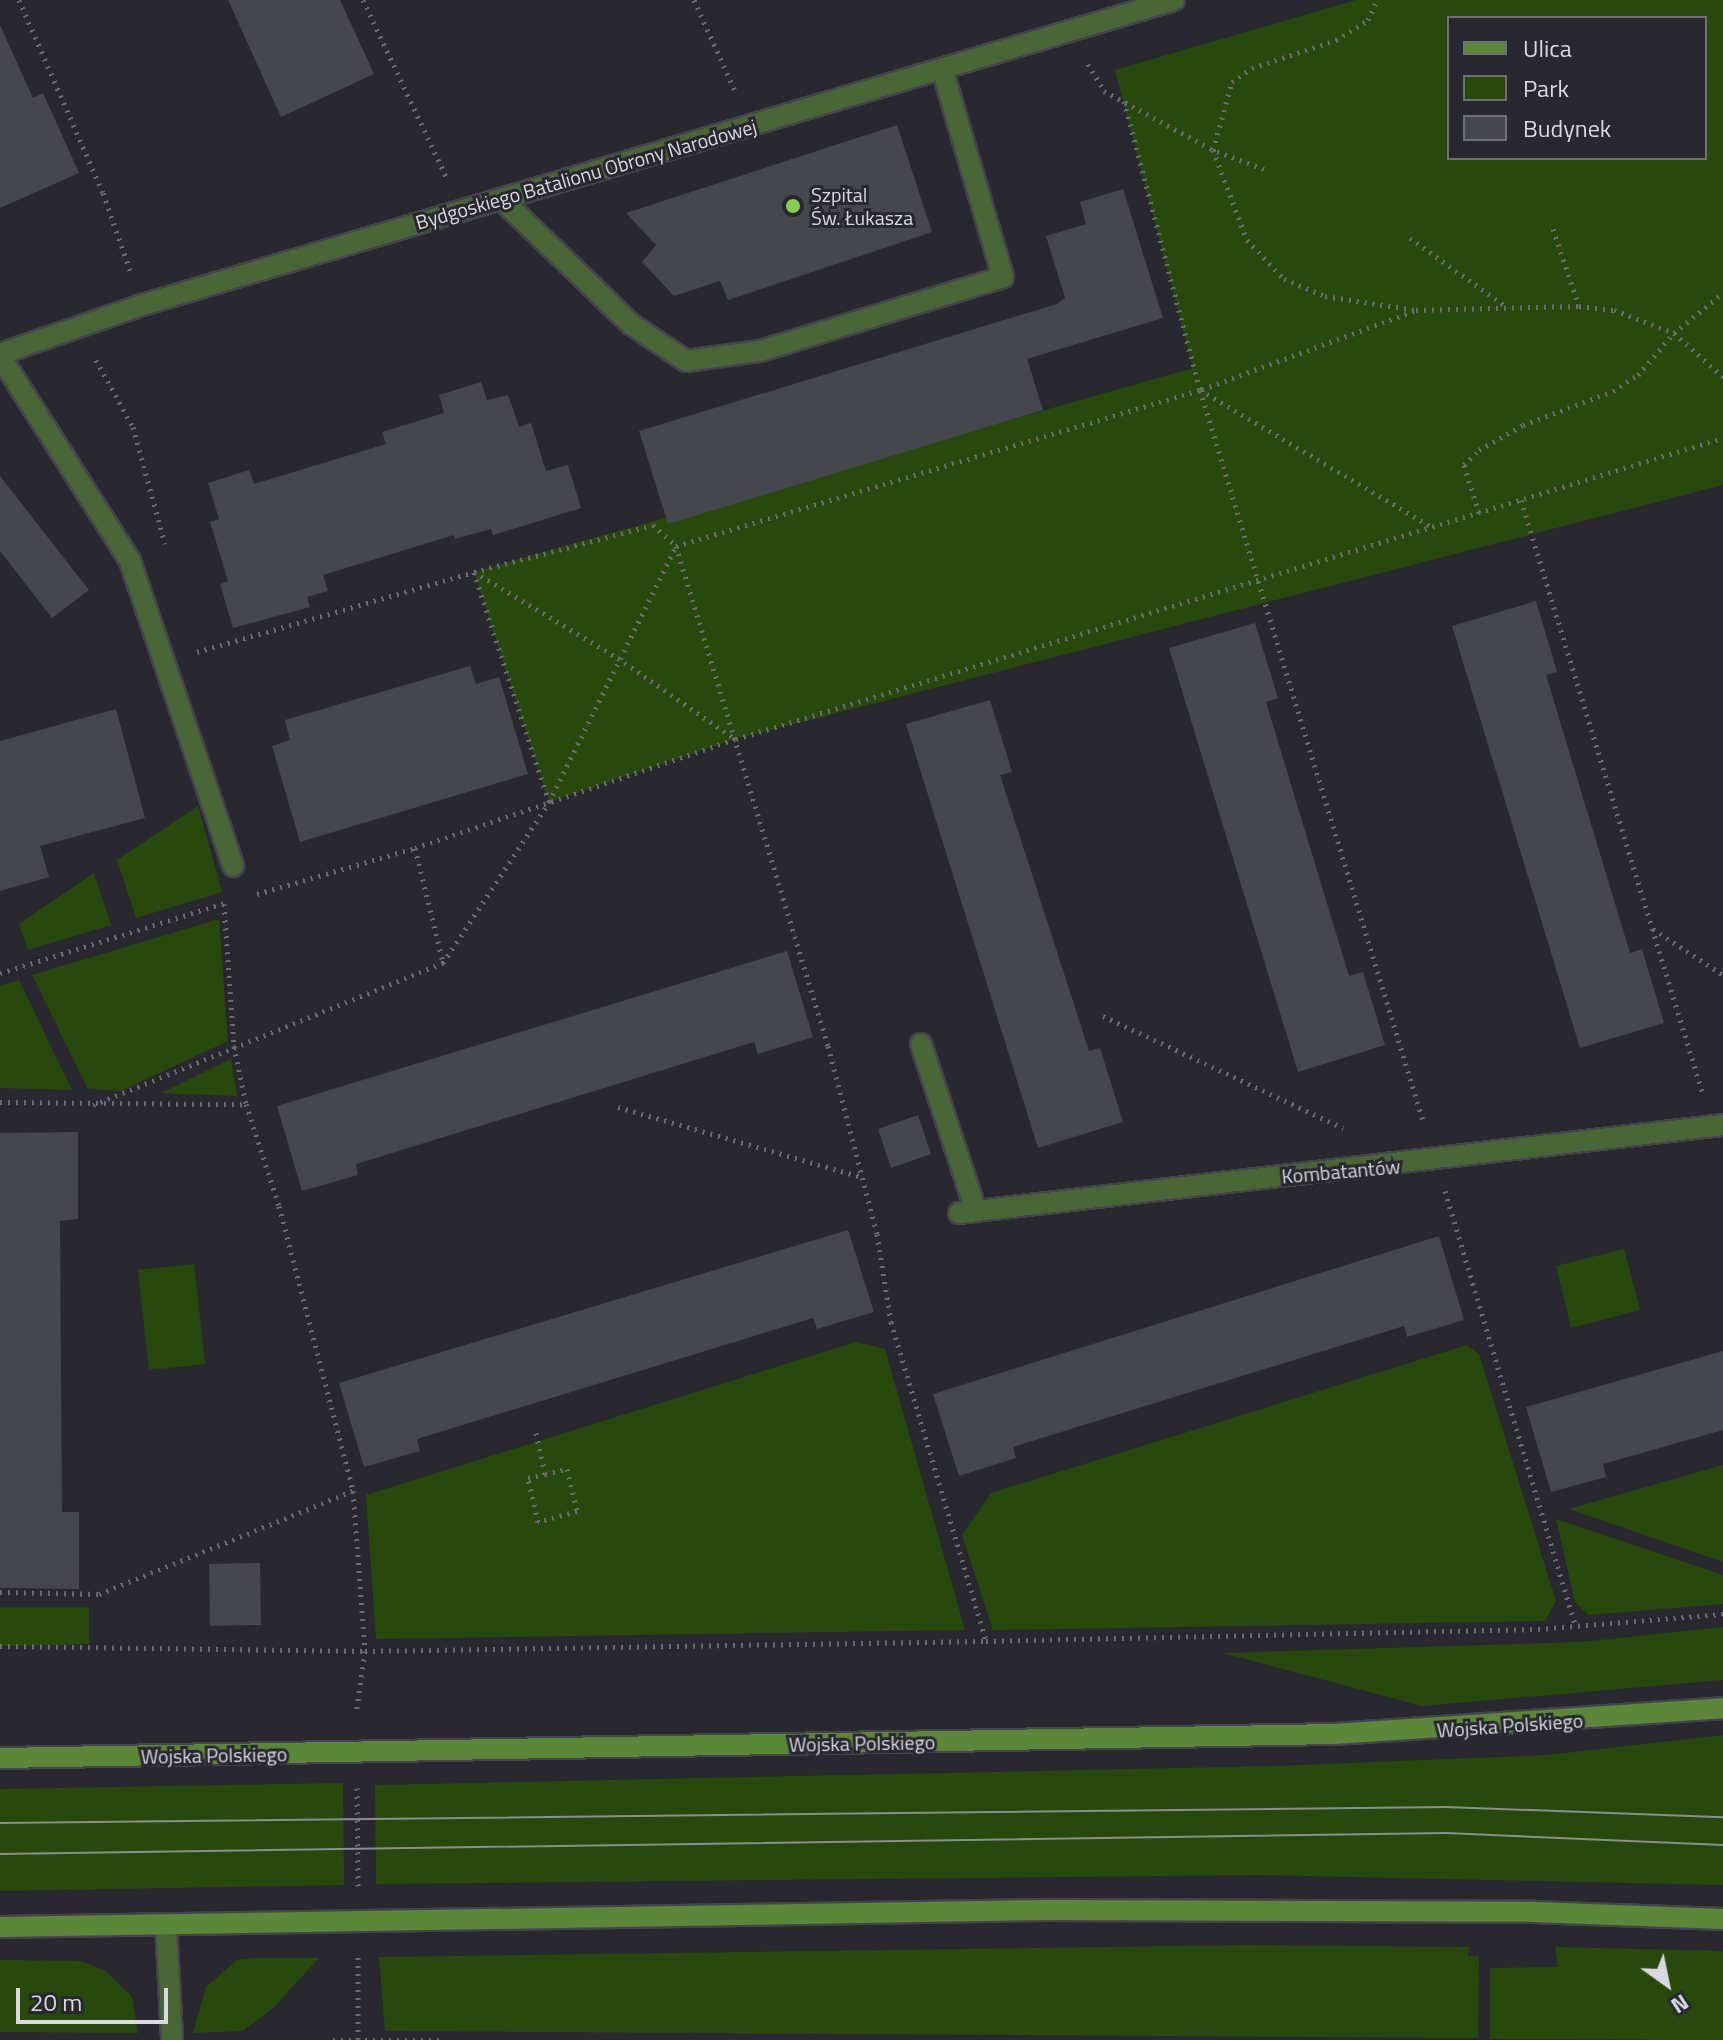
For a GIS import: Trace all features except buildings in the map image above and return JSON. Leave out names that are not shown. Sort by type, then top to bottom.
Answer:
[{"type":"street","name":"Bydgoskiego Batalionu Obrony Narodowej","points":[[0,355],[142,305],[1174,0]]},
{"type":"street","points":[[501,199],[631,324],[686,361],[760,351],[1003,277],[942,69]]},
{"type":"street","points":[[0,355],[130,561],[233,866]]},
{"type":"street","name":"Kombatantów","points":[[921,1044],[967,1212],[1436,1162],[1717,1126]]},
{"type":"street","name":"Wojska Polskiego","points":[[0,1758],[1333,1734],[1723,1708]]},
{"type":"street","points":[[0,1927],[1293,1909],[1723,1919]]},
{"type":"street","points":[[166,1924],[172,2040]]},
{"type":"path","points":[[19,0],[103,193],[142,305]]},
{"type":"path","points":[[363,0],[462,211]]},
{"type":"path","points":[[694,0],[751,127]]},
{"type":"path","points":[[1377,0],[1368,20],[1336,40],[1252,68],[1232,82],[1213,150],[1247,240],[1284,279],[1325,296],[1416,310],[1579,306],[1614,310],[1674,333],[1723,377]]},
{"type":"path","points":[[1068,31],[1104,91],[1213,150],[1264,169]]},
{"type":"path","points":[[1124,101],[1200,390],[1576,1627]]},
{"type":"path","points":[[1553,229],[1579,306]]},
{"type":"path","points":[[1410,238],[1509,308]]},
{"type":"path","points":[[1479,513],[1464,465],[1479,450],[1523,425],[1613,391],[1638,375],[1674,333],[1723,293]]},
{"type":"path","points":[[93,1105],[443,963],[549,802],[676,546],[1200,390],[1416,310]]},
{"type":"path","points":[[77,327],[133,427],[166,547]]},
{"type":"path","points":[[1200,390],[1433,527]]},
{"type":"path","points":[[251,896],[415,848],[736,739],[1723,438]]},
{"type":"path","points":[[1521,500],[1652,928],[1717,1126]]},
{"type":"path","points":[[192,637],[196,652],[474,572],[653,525],[676,546],[736,739],[863,1177],[891,1322],[986,1641]]},
{"type":"path","points":[[474,572],[618,658],[736,739]]},
{"type":"path","points":[[474,572],[549,802]]},
{"type":"path","points":[[415,848],[443,963]]},
{"type":"path","points":[[0,973],[238,900]]},
{"type":"path","points":[[224,904],[234,1046],[246,1104],[279,1206],[353,1491],[365,1651],[355,1720],[358,1753],[358,2039]]},
{"type":"path","points":[[1652,928],[1723,975]]},
{"type":"path","points":[[1103,1016],[1343,1128]]},
{"type":"path","points":[[0,1102],[246,1104]]},
{"type":"path","points":[[618,1107],[863,1177]]},
{"type":"path","points":[[536,1433],[545,1474]]},
{"type":"path","points":[[567,1469],[577,1511],[538,1522],[528,1478],[545,1474],[567,1469]]},
{"type":"path","points":[[0,1592],[99,1594],[353,1491]]},
{"type":"path","points":[[0,1646],[365,1651],[986,1641],[1576,1627],[1723,1614]]},
{"type":"path","points":[[333,2040],[445,2040]]},
{"type":"green space","points":[[1356,0],[1723,0],[1723,485],[736,739],[549,802],[474,572],[1193,368],[1115,70]]},
{"type":"green space","points":[[198,806],[222,892],[136,918],[117,860]]},
{"type":"green space","points":[[94,873],[111,925],[28,950],[19,924]]},
{"type":"green space","points":[[219,919],[228,1041],[121,1091],[88,1089],[32,975]]},
{"type":"green space","points":[[19,980],[72,1090],[0,1088],[0,986]]},
{"type":"green space","points":[[231,1059],[237,1096],[161,1093]]},
{"type":"green space","points":[[1624,1249],[1640,1310],[1571,1328],[1556,1266]]},
{"type":"green space","points":[[194,1264],[205,1364],[149,1370],[138,1270]]},
{"type":"green space","points":[[856,1342],[885,1349],[965,1630],[376,1639],[366,1495]]},
{"type":"green space","points":[[1467,1345],[1479,1354],[1556,1601],[1545,1621],[993,1630],[962,1535],[991,1493]]},
{"type":"green space","points":[[1723,1465],[1723,1562],[1569,1509]]},
{"type":"green space","points":[[1556,1519],[1723,1575],[1723,1604],[1588,1615],[1575,1602]]},
{"type":"green space","points":[[0,1607],[89,1607],[89,1644],[0,1646]]},
{"type":"green space","points":[[1723,1627],[1723,1680],[1422,1706],[1223,1653],[1582,1642]]},
{"type":"green space","points":[[1723,1735],[1723,1885],[1257,1875],[376,1884],[375,1785],[1275,1766],[1548,1755]]},
{"type":"green space","points":[[343,1783],[344,1885],[0,1891],[0,1789]]},
{"type":"green space","points":[[1248,1945],[1469,1947],[1468,1956],[1479,1956],[1478,2038],[385,2031],[379,1957]]},
{"type":"green space","points":[[1555,1947],[1723,1951],[1723,2040],[1490,2039],[1490,1968],[1558,1967]]},
{"type":"green space","points":[[319,1958],[274,2007],[243,2031],[193,2033],[206,1987],[237,1960]]},
{"type":"green space","points":[[0,1960],[81,1961],[106,1971],[132,1997],[138,2033],[0,2032]]},
{"type":"tram line","points":[[0,1823],[1446,1807],[1723,1817]]},
{"type":"tram line","points":[[0,1854],[1446,1833],[1723,1845]]},
{"type":"place","name":"Szpital Św. Łukasza","points":[[793,206]]}]
